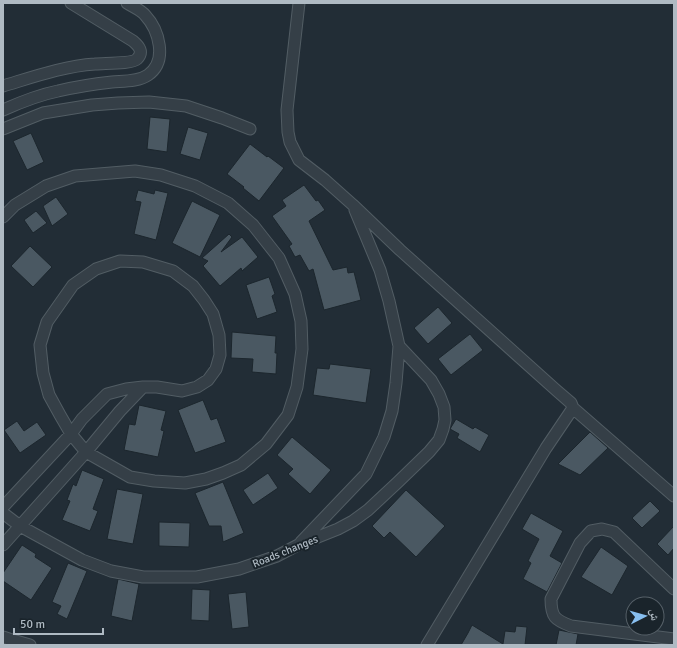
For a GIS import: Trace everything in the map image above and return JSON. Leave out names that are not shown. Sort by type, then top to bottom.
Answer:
[{"type":"street","points":[[3,86],[45,73],[71,67],[134,61],[138,58],[140,48],[138,45],[71,3]]},
{"type":"street","points":[[3,110],[32,98],[57,91],[131,80],[141,78],[148,74],[156,65],[159,53],[158,38],[153,25],[144,14],[128,3]]},
{"type":"street","points":[[299,3],[287,110],[290,142],[299,160],[325,180],[400,250],[572,403],[573,408],[674,496]]},
{"type":"street","points":[[3,129],[44,113],[92,105],[149,102],[186,106],[250,129]]},
{"type":"street","points":[[3,217],[15,205],[46,186],[75,176],[135,171],[161,175],[195,186],[228,203],[253,225],[279,258],[295,294],[301,321],[302,349],[298,388],[288,415],[266,444],[241,466],[206,479],[185,483],[154,481],[130,477],[86,452],[71,434],[49,395],[43,373],[40,345],[47,322],[73,285],[96,269],[120,261],[143,262],[173,271],[193,286],[204,300],[212,314],[219,335],[220,355],[216,369],[208,380],[197,387],[182,391],[157,387],[143,387],[126,389],[107,394],[82,418],[71,434],[3,507]]},
{"type":"street","points":[[298,545],[366,474],[384,437],[392,411],[400,346],[380,270],[353,206]]},
{"type":"street","name":"Roads changes","points":[[3,513],[20,526],[82,560],[111,571],[143,577],[197,577],[239,569],[277,556],[298,545],[338,530],[363,514],[429,452],[439,440],[445,420],[444,407],[439,394],[430,380],[400,346]]},
{"type":"street","points":[[3,545],[143,387]]},
{"type":"street","points":[[427,645],[546,448],[573,408]]},
{"type":"street","points":[[674,589],[614,532],[602,529],[591,531],[580,544],[551,599],[551,609],[554,617],[571,626],[674,639]]},
{"type":"street","points":[[3,637],[30,645]]},
{"type":"building","points":[[150,117],[170,119],[167,152],[147,149]]},
{"type":"building","points":[[188,127],[208,133],[200,160],[180,154]]},
{"type":"building","points":[[31,133],[44,162],[27,170],[13,141]]},
{"type":"building","points":[[250,144],[284,168],[259,201],[227,174]]},
{"type":"building","points":[[304,185],[325,210],[309,221],[333,270],[347,267],[348,273],[354,272],[361,300],[324,310],[313,269],[309,271],[300,255],[295,257],[289,246],[292,244],[272,216],[286,206],[282,200]]},
{"type":"building","points":[[138,190],[154,194],[155,190],[168,193],[156,240],[134,234],[141,202],[135,201]]},
{"type":"building","points":[[56,197],[68,214],[52,226],[43,206]]},
{"type":"building","points":[[192,201],[220,215],[200,257],[172,243]]},
{"type":"building","points":[[36,211],[47,223],[33,233],[24,220]]},
{"type":"building","points":[[229,234],[232,237],[221,252],[242,237],[258,257],[242,271],[241,268],[220,286],[203,266],[208,261],[202,258]]},
{"type":"building","points":[[30,246],[52,267],[33,287],[11,266]]},
{"type":"building","points":[[269,277],[275,294],[272,296],[277,312],[257,319],[246,285]]},
{"type":"building","points":[[438,307],[452,323],[428,344],[414,328]]},
{"type":"building","points":[[232,332],[276,336],[276,374],[252,372],[253,359],[231,358]]},
{"type":"building","points":[[470,334],[483,350],[451,375],[438,359]]},
{"type":"building","points":[[330,364],[371,369],[366,403],[313,395],[317,368],[329,369]]},
{"type":"building","points":[[203,400],[211,420],[217,418],[226,442],[195,453],[178,410]]},
{"type":"building","points":[[139,405],[166,411],[161,430],[164,431],[158,457],[124,450],[129,424],[135,425]]},
{"type":"building","points":[[456,419],[473,429],[475,427],[489,435],[480,452],[457,438],[459,434],[450,429]]},
{"type":"building","points":[[17,421],[24,431],[37,422],[46,435],[20,453],[4,430]]},
{"type":"building","points":[[590,432],[608,448],[580,475],[558,464]]},
{"type":"building","points":[[292,437],[331,470],[310,494],[288,474],[293,469],[277,455]]},
{"type":"building","points":[[82,470],[104,479],[93,509],[98,511],[90,531],[62,520],[70,501],[67,500],[73,484],[76,486]]},
{"type":"building","points":[[268,473],[278,488],[253,505],[243,490]]},
{"type":"building","points":[[223,482],[244,533],[223,542],[221,526],[209,526],[195,493]]},
{"type":"building","points":[[117,489],[143,494],[133,544],[107,539]]},
{"type":"building","points":[[406,490],[445,526],[416,557],[390,532],[384,538],[372,526]]},
{"type":"building","points":[[650,501],[660,511],[642,528],[632,518]]},
{"type":"building","points":[[531,513],[563,531],[550,556],[562,563],[547,592],[523,579],[531,563],[528,561],[539,539],[522,529]]},
{"type":"building","points":[[159,522],[190,523],[189,547],[159,546]]},
{"type":"building","points":[[674,526],[674,548],[668,555],[657,544]]},
{"type":"building","points":[[22,545],[36,554],[35,557],[52,568],[31,600],[3,581],[3,573]]},
{"type":"building","points":[[601,547],[628,566],[612,595],[581,577]]},
{"type":"building","points":[[68,563],[87,571],[67,619],[57,614],[61,606],[52,602]]},
{"type":"building","points":[[118,579],[139,584],[132,621],[111,616]]},
{"type":"building","points":[[192,589],[210,590],[209,621],[191,620]]},
{"type":"building","points":[[246,592],[249,627],[232,629],[228,594]]},
{"type":"building","points":[[472,625],[503,644],[505,631],[515,632],[516,626],[527,627],[525,645],[461,645]]},
{"type":"building","points":[[559,630],[578,634],[576,645],[556,645]]}]
